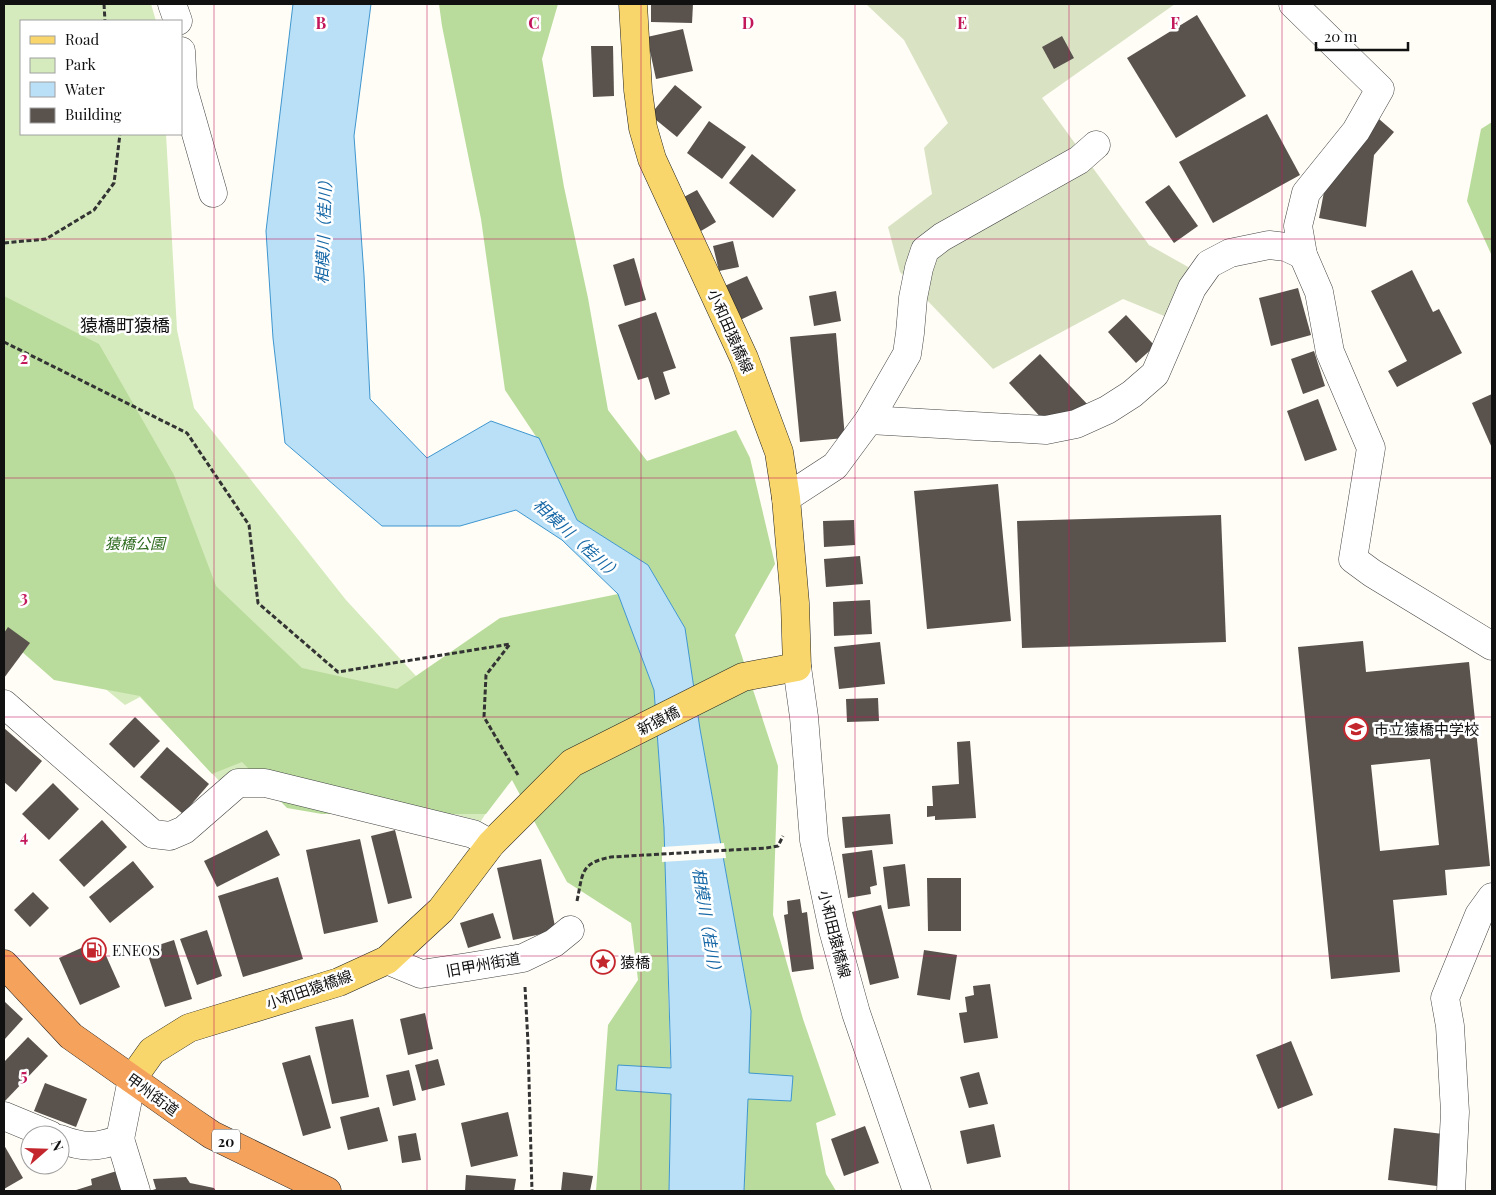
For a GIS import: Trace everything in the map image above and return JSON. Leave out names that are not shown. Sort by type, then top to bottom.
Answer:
[{"type":"highway","name":"甲州街道","points":[[4,964],[71,1036],[132,1079],[212,1134],[327,1191]]},
{"type":"main road","name":"小和田猿橋線","points":[[633,4],[638,90],[643,128],[652,159],[744,358],[779,452],[786,498],[795,603],[797,667]]},
{"type":"main road","name":"新猿橋","points":[[572,764],[743,677],[797,667]]},
{"type":"main road","name":"小和田猿橋線","points":[[132,1079],[152,1051],[189,1028],[339,982],[387,960],[441,910],[491,844],[572,764]]},
{"type":"street","points":[[172,4],[178,20]]},
{"type":"street","points":[[1293,4],[1380,89],[1356,131],[1306,193],[1298,226],[1303,255],[1319,292],[1330,352],[1371,448],[1353,559],[1372,573],[1492,646]]},
{"type":"street","points":[[182,70],[183,88],[213,192]]},
{"type":"street","points":[[786,498],[835,466],[870,420],[907,354],[913,298],[925,250],[942,237],[1079,160],[1096,145]]},
{"type":"street","points":[[870,420],[1046,430],[1076,424],[1107,410],[1132,394],[1155,374],[1192,288],[1209,264],[1230,252],[1269,245],[1286,247],[1303,255]]},
{"type":"street","name":"小和田猿橋線","points":[[797,667],[804,717],[814,840],[833,930],[856,1013],[918,1191]]},
{"type":"street","points":[[4,704],[153,834],[170,836],[184,830],[238,783],[265,784],[472,834],[491,844]]},
{"type":"street","points":[[1451,1191],[1455,1112],[1453,1058],[1445,998],[1479,915],[1492,897]]},
{"type":"street","name":"旧甲州街道","points":[[387,960],[421,974],[523,958],[554,943],[570,930]]},
{"type":"street","points":[[132,1079],[120,1139],[136,1191]]},
{"type":"street","points":[[4,1116],[26,1125]]},
{"type":"street","points":[[70,1143],[101,1146],[120,1139]]},
{"type":"path","points":[[104,4],[104,20]]},
{"type":"path","points":[[4,243],[46,239],[94,210],[114,183],[120,135]]},
{"type":"path","points":[[4,342],[187,433],[249,525],[258,603],[338,672],[510,644],[486,675],[484,717],[518,776]]},
{"type":"path","points":[[570,930],[584,870],[596,860],[611,857],[766,848],[778,846],[785,833]]},
{"type":"path","points":[[523,958],[528,1043],[532,1191]]},
{"type":"green space","name":"猿橋公園","points":[[4,4],[151,4],[156,20],[20,20],[20,135],[166,135],[177,330],[194,408],[346,600],[416,676],[502,788],[481,821],[273,770],[224,786],[140,697],[125,705],[4,606]]},
{"type":"green space","points":[[439,4],[558,4],[542,59],[564,187],[588,298],[608,410],[647,461],[736,430],[750,458],[775,564],[735,635],[778,766],[773,915],[803,1019],[836,1115],[816,1123],[826,1174],[836,1191],[744,1191],[751,1011],[700,729],[685,628],[648,565],[577,520],[543,447],[505,390],[481,219]]},
{"type":"green space","points":[[866,4],[1175,4],[1042,98],[1149,245],[1206,277],[1169,318],[1123,299],[993,369],[900,272],[888,227],[932,194],[924,148],[948,123],[904,40]]},
{"type":"green space","points":[[1492,122],[1492,256],[1467,201],[1481,129]]},
{"type":"green space","points":[[4,296],[99,344],[174,475],[216,586],[302,668],[397,689],[500,618],[618,594],[654,690],[664,828],[671,1090],[669,1191],[596,1191],[608,1025],[638,980],[631,923],[567,882],[512,780],[486,814],[322,814],[287,808],[242,762],[212,774],[140,696],[54,680],[4,636]]},
{"type":"water","name":"相模川（桂川）","points":[[293,4],[371,4],[354,136],[364,275],[370,399],[427,458],[491,421],[539,438],[577,520],[648,565],[685,628],[700,729],[751,1011],[749,1073],[793,1076],[791,1101],[748,1099],[744,1191],[669,1191],[671,1094],[616,1090],[618,1065],[671,1068],[664,828],[654,690],[618,594],[562,540],[516,510],[460,526],[382,526],[285,443],[273,338],[266,231]]},
{"type":"pier","points":[[724,843],[726,858],[662,862],[662,847]]},
{"type":"building","points":[[651,4],[693,4],[692,23],[651,22]]},
{"type":"building","points":[[1197,15],[1246,96],[1176,138],[1127,58]]},
{"type":"building","points":[[683,29],[693,71],[656,79],[647,37]]},
{"type":"building","points":[[1062,36],[1074,58],[1054,69],[1042,47]]},
{"type":"building","points":[[591,46],[613,46],[614,96],[593,97]]},
{"type":"building","points":[[675,85],[702,107],[677,137],[650,115]]},
{"type":"building","points":[[1267,114],[1300,175],[1213,223],[1179,162]]},
{"type":"building","points":[[1379,119],[1394,132],[1374,155],[1366,227],[1319,218],[1327,176]]},
{"type":"building","points":[[709,121],[746,147],[722,179],[687,153]]},
{"type":"building","points":[[752,154],[796,190],[773,218],[729,183]]},
{"type":"building","points":[[1169,185],[1198,226],[1174,243],[1145,202]]},
{"type":"building","points":[[697,190],[716,222],[701,231],[682,198]]},
{"type":"building","points":[[733,241],[739,267],[719,271],[713,246]]},
{"type":"building","points":[[634,258],[646,300],[625,306],[613,265]]},
{"type":"building","points":[[1412,270],[1433,312],[1439,309],[1462,353],[1397,387],[1388,371],[1407,361],[1371,291]]},
{"type":"building","points":[[747,276],[763,309],[736,322],[720,288]]},
{"type":"building","points":[[1298,288],[1311,335],[1271,346],[1259,298]]},
{"type":"building","points":[[836,291],[841,321],[814,326],[809,296]]},
{"type":"building","points":[[656,312],[676,368],[663,372],[670,394],[655,400],[648,377],[638,380],[618,325]]},
{"type":"building","points":[[1126,315],[1155,346],[1136,363],[1108,332]]},
{"type":"building","points":[[836,333],[845,438],[800,442],[790,337]]},
{"type":"building","points":[[1314,351],[1325,386],[1303,394],[1291,359]]},
{"type":"building","points":[[1040,354],[1089,406],[1057,435],[1009,383]]},
{"type":"building","points":[[1492,394],[1492,448],[1472,403]]},
{"type":"building","points":[[1318,399],[1337,450],[1305,461],[1287,411]]},
{"type":"building","points":[[998,484],[1011,621],[927,629],[914,491]]},
{"type":"building","points":[[1221,515],[1226,642],[1022,648],[1017,521]]},
{"type":"building","points":[[854,520],[855,545],[824,547],[823,521]]},
{"type":"building","points":[[860,556],[863,584],[826,587],[824,559]]},
{"type":"building","points":[[870,600],[872,634],[834,636],[833,602]]},
{"type":"building","points":[[8,627],[30,643],[4,678],[4,633]]},
{"type":"building","points":[[1363,641],[1366,672],[1469,662],[1490,866],[1445,870],[1447,895],[1393,900],[1400,972],[1331,979],[1298,647]],"holes":[[[1430,759],[1439,845],[1380,851],[1371,765]]]},
{"type":"building","points":[[880,642],[885,684],[839,689],[834,647]]},
{"type":"building","points":[[878,698],[879,721],[847,722],[846,699]]},
{"type":"building","points":[[135,717],[160,741],[134,768],[109,744]]},
{"type":"building","points":[[4,728],[42,761],[16,792],[4,782]]},
{"type":"building","points":[[970,741],[976,818],[935,820],[935,816],[927,817],[927,806],[933,806],[932,786],[959,784],[957,742]]},
{"type":"building","points":[[167,747],[209,784],[183,814],[140,777]]},
{"type":"building","points":[[53,783],[79,809],[49,840],[22,814]]},
{"type":"building","points":[[890,814],[893,844],[845,848],[842,817]]},
{"type":"building","points":[[102,820],[127,847],[84,887],[59,860]]},
{"type":"building","points":[[267,830],[280,855],[217,887],[204,861]]},
{"type":"building","points":[[395,830],[412,898],[388,904],[371,836]]},
{"type":"building","points":[[360,839],[378,922],[324,934],[306,850]]},
{"type":"building","points":[[872,850],[877,885],[870,887],[871,894],[848,898],[842,854]]},
{"type":"building","points":[[541,859],[556,931],[513,940],[497,868]]},
{"type":"building","points":[[133,861],[154,887],[110,923],[89,897]]},
{"type":"building","points":[[905,864],[910,906],[888,909],[883,867]]},
{"type":"building","points":[[278,877],[303,959],[243,977],[218,896]]},
{"type":"building","points":[[927,878],[961,878],[961,931],[928,931]]},
{"type":"building","points":[[33,892],[49,908],[30,927],[14,910]]},
{"type":"building","points":[[800,899],[802,913],[807,912],[814,969],[792,972],[784,915],[788,914],[787,901]]},
{"type":"building","points":[[881,905],[899,978],[870,985],[852,912]]},
{"type":"building","points":[[493,913],[501,938],[468,948],[460,923]]},
{"type":"building","points":[[207,930],[222,976],[197,985],[180,939]]},
{"type":"building","points":[[99,940],[120,987],[80,1005],[59,958]]},
{"type":"building","points":[[174,940],[192,999],[165,1007],[146,949]]},
{"type":"building","points":[[924,950],[957,955],[950,1000],[917,995]]},
{"type":"building","points":[[990,984],[998,1038],[964,1043],[959,1013],[967,1012],[965,997],[974,995],[973,986]]},
{"type":"building","points":[[4,1001],[23,1019],[4,1040]]},
{"type":"building","points":[[425,1013],[433,1049],[408,1055],[400,1019]]},
{"type":"building","points":[[353,1019],[369,1097],[332,1104],[315,1027]]},
{"type":"building","points":[[28,1037],[48,1056],[4,1102],[4,1062]]},
{"type":"building","points":[[1291,1041],[1313,1095],[1278,1109],[1256,1055]]},
{"type":"building","points":[[310,1055],[331,1128],[303,1136],[282,1063]]},
{"type":"building","points":[[438,1059],[445,1085],[422,1091],[415,1065]]},
{"type":"building","points":[[409,1070],[416,1100],[393,1106],[386,1075]]},
{"type":"building","points":[[979,1072],[988,1104],[969,1108],[960,1077]]},
{"type":"building","points":[[45,1083],[87,1099],[76,1127],[34,1111]]},
{"type":"building","points":[[379,1107],[388,1141],[348,1150],[340,1117]]},
{"type":"building","points":[[508,1112],[518,1156],[471,1167],[461,1123]]},
{"type":"building","points":[[994,1124],[1001,1157],[967,1164],[960,1131]]},
{"type":"building","points":[[865,1126],[879,1163],[844,1176],[831,1139]]},
{"type":"building","points":[[1394,1128],[1443,1134],[1437,1186],[1388,1180]]},
{"type":"building","points":[[416,1133],[421,1160],[402,1163],[398,1136]]},
{"type":"building","points":[[4,1145],[23,1178],[4,1189]]},
{"type":"building","points":[[120,1170],[127,1191],[73,1191],[92,1185],[91,1179]]},
{"type":"building","points":[[563,1172],[593,1176],[590,1191],[561,1191]]},
{"type":"building","points":[[466,1175],[516,1179],[514,1191],[465,1191]]},
{"type":"building","points":[[186,1177],[190,1183],[214,1188],[216,1191],[149,1191],[156,1189],[153,1179]]},
{"type":"place","name":"市立猿橋中学校","points":[[1356,729]]},
{"type":"place","name":"ENEOS","points":[[94,950]]},
{"type":"place","name":"猿橋","points":[[603,962]]},
{"type":"district","name":"猿橋町猿橋","points":[[125,325]]}]
